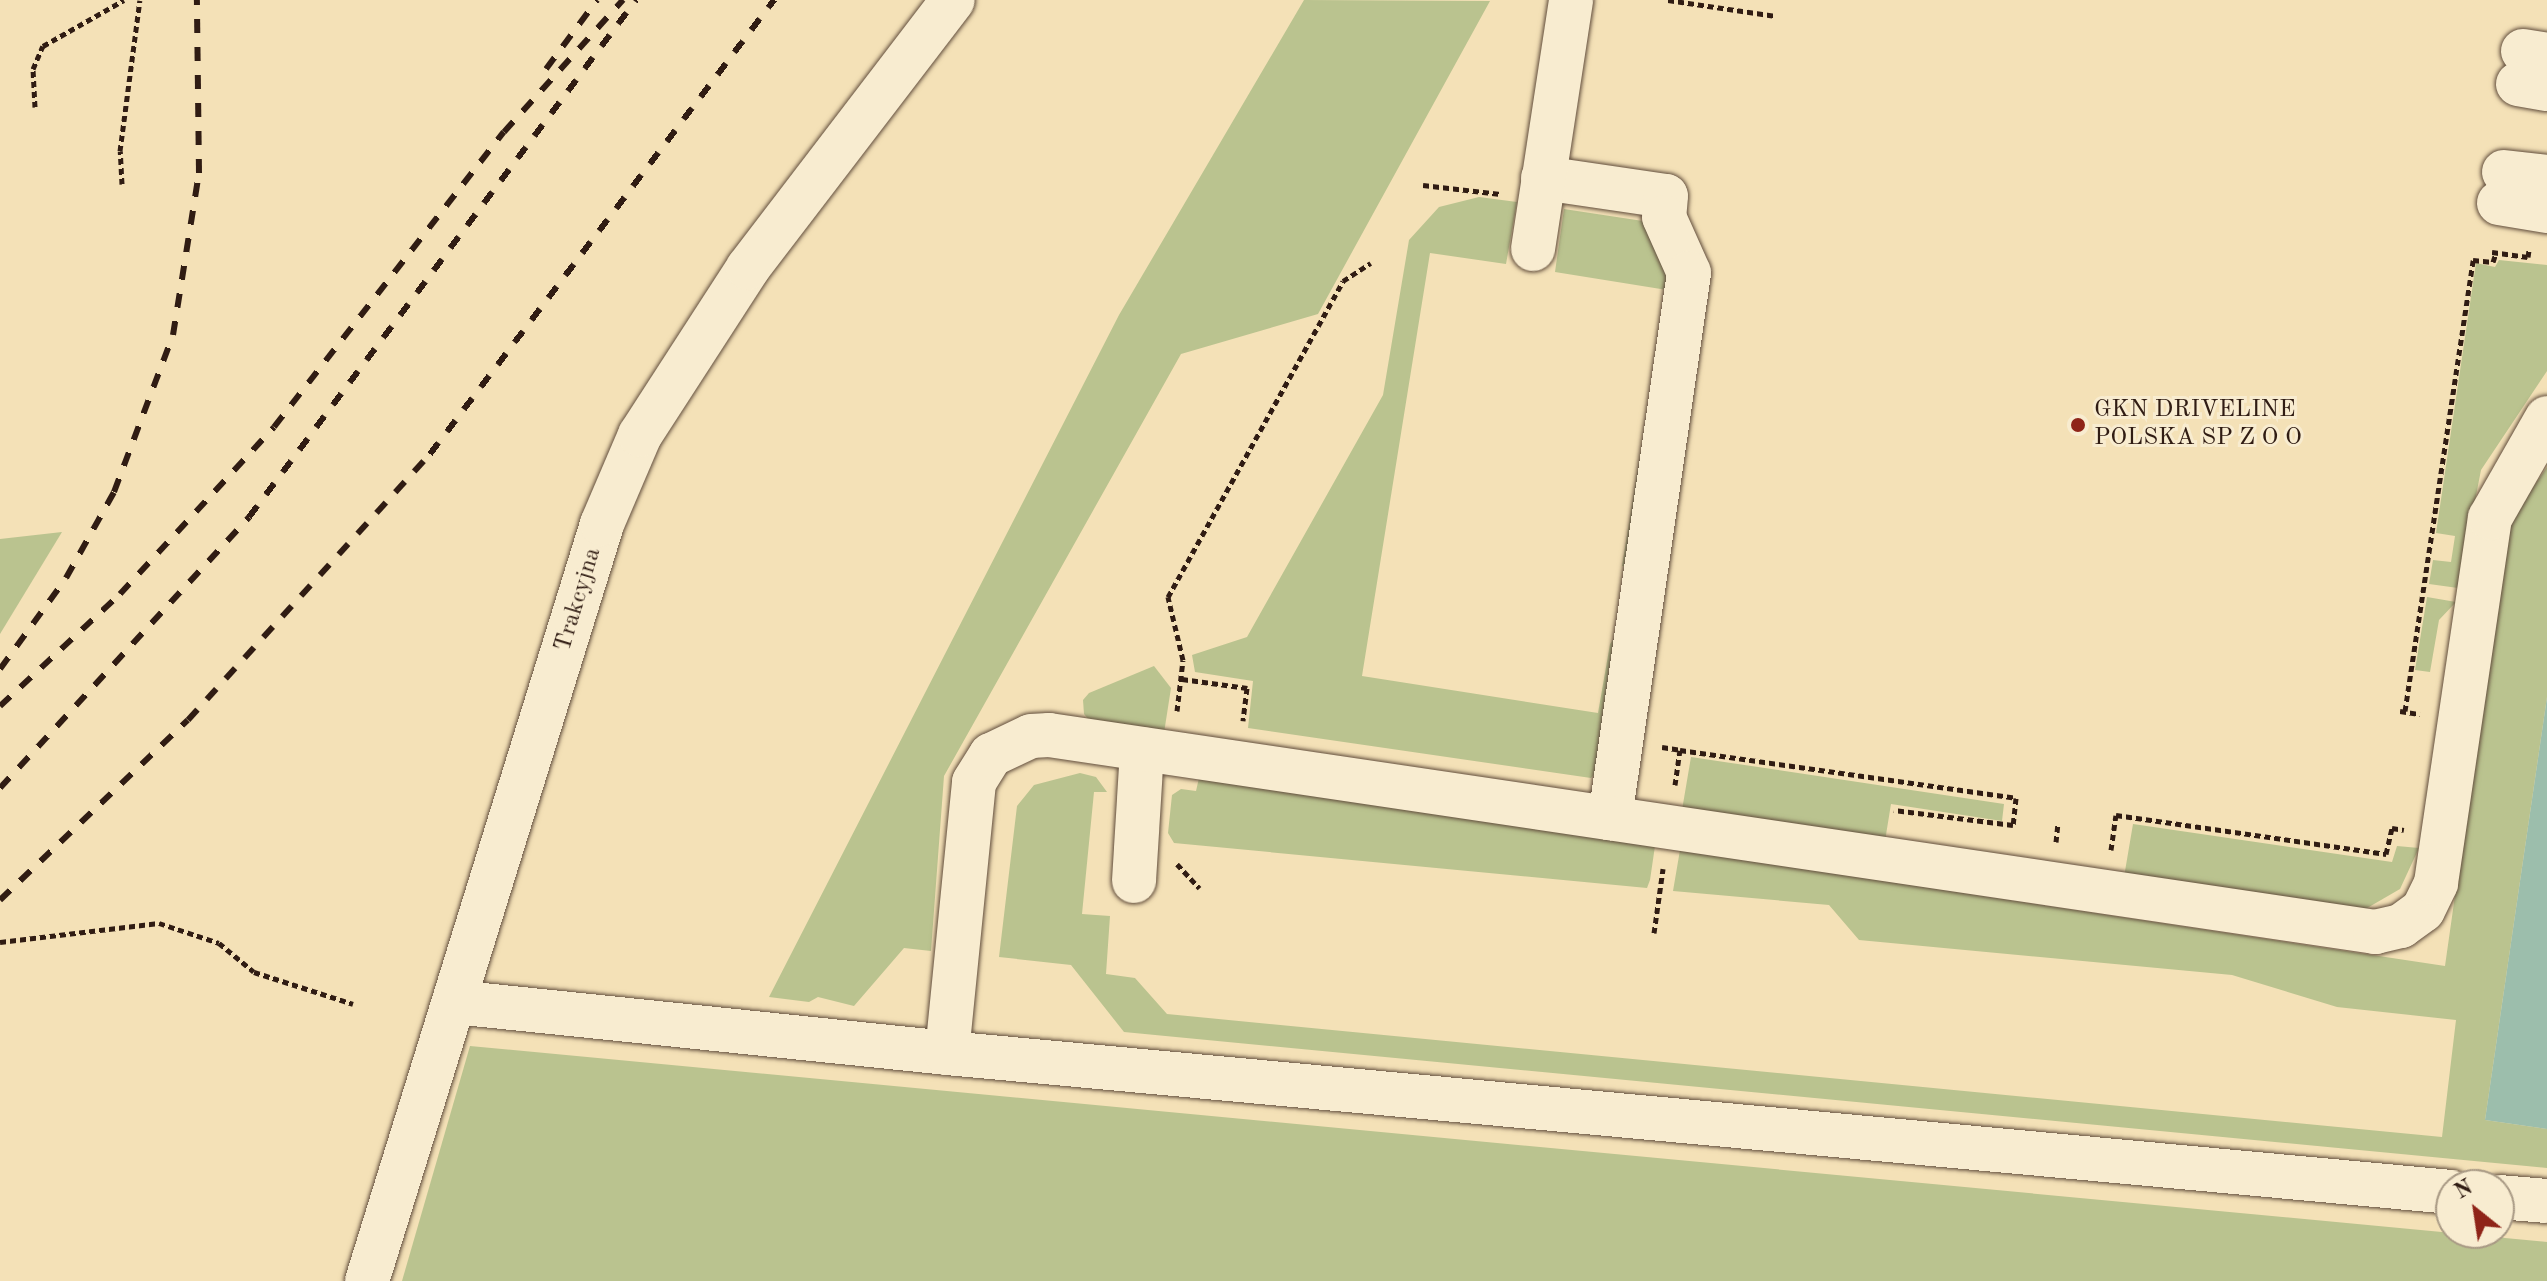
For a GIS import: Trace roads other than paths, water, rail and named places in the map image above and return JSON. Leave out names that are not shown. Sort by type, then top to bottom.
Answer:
[{"type":"street","name":"Trakcyjna","points":[[367,1281],[602,524],[640,435],[748,268],[953,0]]},
{"type":"street","points":[[1533,249],[1571,0]]},
{"type":"street","points":[[2547,177],[2502,188],[2547,211]]},
{"type":"street","points":[[1543,178],[1666,196],[1664,217],[1689,273],[1610,818]]},
{"type":"street","points":[[947,1053],[974,782],[981,766],[1007,745],[1031,736],[1158,738],[1669,827],[2375,932],[2401,926],[2423,910],[2436,883],[2490,518],[2547,418]]},
{"type":"street","points":[[1134,881],[1158,738]]},
{"type":"street","points":[[454,1002],[1040,1062],[2435,1191]]},
{"type":"street","points":[[2515,1198],[2547,1201]]},
{"type":"railway","points":[[0,669],[66,578],[114,492],[173,335],[199,173],[197,0]]},
{"type":"railway","points":[[546,69],[597,0]]},
{"type":"railway","points":[[0,706],[120,594],[274,427],[504,132],[623,0]]},
{"type":"railway","points":[[0,788],[249,517],[636,0]]},
{"type":"railway","points":[[0,900],[188,720],[430,454],[774,0]]},
{"type":"place","name":"GKN DRIVELINE POLSKA SP Z O O","points":[[2078,425]]}]
